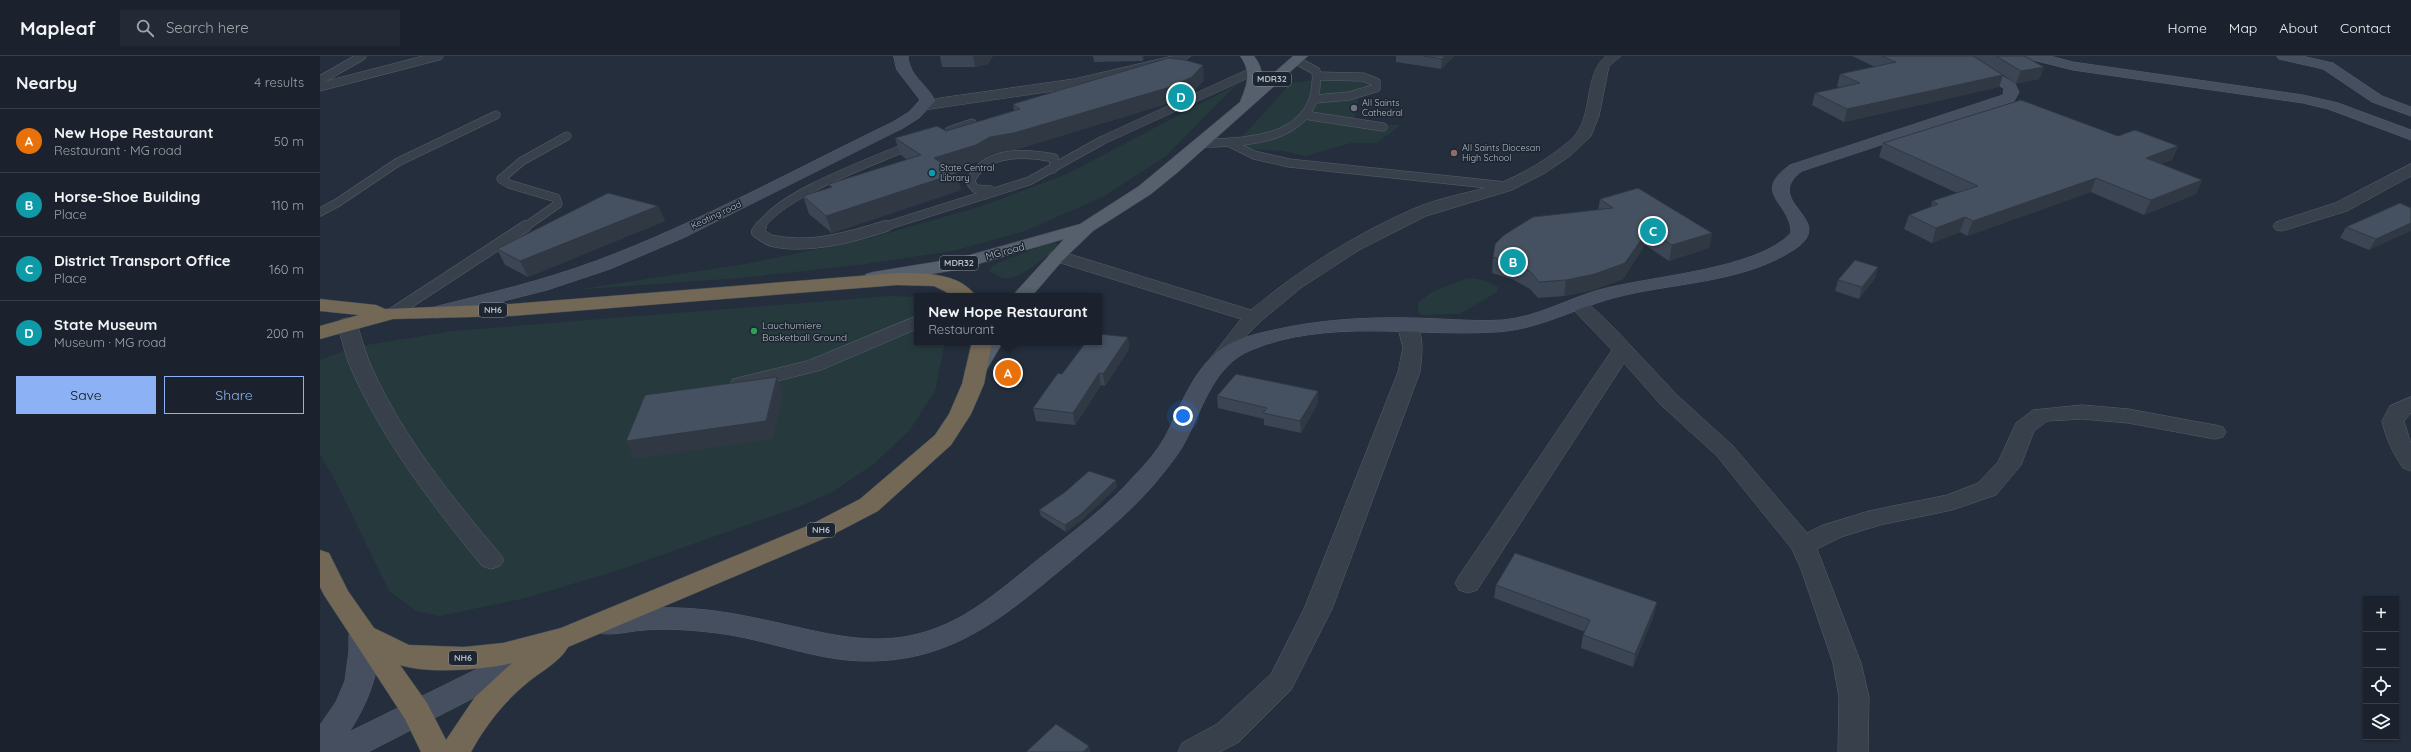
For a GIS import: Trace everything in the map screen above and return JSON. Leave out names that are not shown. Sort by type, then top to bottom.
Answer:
[{"type":"highway","name":"NH6","points":[[320,305],[393,313],[512,310],[660,300],[897,279],[926,279],[950,284],[962,293]]},
{"type":"highway","name":"NH6","points":[[320,333],[347,324],[393,313]]},
{"type":"highway","name":"NH6","points":[[363,635],[405,656],[427,658],[464,658],[503,654],[575,634],[821,530],[869,505],[910,471],[942,440],[960,414],[976,372],[981,345]]},
{"type":"highway","points":[[320,558],[337,595],[416,712],[436,752]]},
{"type":"highway","name":"NH6","points":[[455,752],[481,709],[495,693],[516,674],[575,634]]},
{"type":"main road","points":[[1247,56],[1256,70]]},
{"type":"main road","name":"MDR32","points":[[1246,105],[1298,58]]},
{"type":"main road","name":"MG road","points":[[1025,293],[1057,256],[1088,227],[1145,190],[1204,143],[1246,105],[1255,81],[1256,70]]},
{"type":"main road","name":"MG road","points":[[827,284],[962,263],[1088,227]]},
{"type":"main road","points":[[976,372],[991,345]]},
{"type":"street","points":[[901,56],[900,65],[904,73],[926,94],[928,101],[923,106]]},
{"type":"street","points":[[923,106],[951,100],[1059,86],[1103,78],[1173,61],[1184,56]]},
{"type":"street","points":[[339,752],[416,712],[575,634],[633,620],[654,618],[690,620],[755,629],[828,648],[866,652],[909,646],[962,629],[1009,597],[1132,493],[1168,450],[1202,385],[1239,332],[1254,317],[1295,283],[1352,246],[1420,212],[1506,186],[1546,166],[1564,153],[1583,136],[1592,116],[1603,65],[1614,56]]},
{"type":"street","points":[[1216,364],[1236,349],[1294,332],[1333,327],[1407,324],[1464,326],[1511,324],[1550,315],[1604,294],[1729,270],[1782,249],[1795,240],[1800,233],[1801,227],[1792,216],[1779,186],[1781,179],[1786,173],[1796,168],[1993,105],[2009,98],[2012,92],[2010,87],[1961,56]]},
{"type":"street","points":[[2034,56],[2081,67],[2303,98],[2333,106],[2411,135]]},
{"type":"street","points":[[2284,56],[2328,66],[2377,99],[2411,112]]},
{"type":"street","name":"Keating road","points":[[436,312],[540,286],[610,262],[677,234],[860,145],[898,125],[923,106]]},
{"type":"street","points":[[2282,226],[2341,207],[2411,170]]},
{"type":"street","points":[[1057,256],[1254,317]]},
{"type":"street","points":[[1578,304],[1607,332],[1669,400],[1729,456],[1803,545],[1814,568],[1847,663],[1854,697],[1853,752]]},
{"type":"street","points":[[725,387],[814,366],[914,323]]},
{"type":"street","points":[[347,324],[362,369],[383,410],[446,507],[491,560]]},
{"type":"street","points":[[1193,752],[1228,733],[1281,682],[1318,609],[1409,372],[1412,348],[1407,324]]},
{"type":"street","points":[[1468,583],[1622,350]]},
{"type":"street","points":[[2411,404],[2398,411],[2393,422],[2399,443],[2411,463]]},
{"type":"street","points":[[1803,545],[1832,531],[1878,517],[1952,502],[1987,489],[2009,465],[2024,428],[2041,415],[2082,412],[2128,416],[2215,432]]},
{"type":"street","points":[[320,746],[337,729],[358,688],[363,668],[363,635]]},
{"type":"lane","points":[[320,80],[362,56]]},
{"type":"lane","points":[[320,87],[439,56]]},
{"type":"lane","points":[[1204,143],[1251,142],[1282,134],[1295,126],[1315,99],[1318,88],[1316,71],[1298,58]]},
{"type":"lane","points":[[919,141],[897,149],[794,197],[767,217],[757,232],[772,241],[808,243],[861,234],[1029,181],[1104,140],[1256,70]]},
{"type":"lane","points":[[1315,99],[1349,96],[1376,88],[1376,82],[1363,77],[1317,76]]},
{"type":"lane","points":[[320,212],[344,198],[383,171],[414,153],[496,115]]},
{"type":"lane","points":[[1304,115],[1339,121],[1356,126],[1384,127]]},
{"type":"lane","points":[[942,133],[972,123]]},
{"type":"lane","points":[[393,313],[558,204],[556,198],[509,184],[501,179],[505,172],[517,164],[567,136]]},
{"type":"lane","points":[[1230,143],[1254,155],[1289,163],[1506,186]]},
{"type":"lane","points":[[996,191],[976,189],[970,182],[972,175],[980,166],[996,158],[1020,153],[1042,155],[1054,158],[1053,169]]},
{"type":"green space","points":[[1353,77],[1374,83],[1374,89],[1357,93],[1358,101],[1354,123],[1401,125],[1377,143],[1351,143],[1306,156],[1283,151],[1232,148],[1291,83],[1327,78]]},
{"type":"green space","points":[[1236,85],[1166,156],[1103,197],[1022,232],[953,251],[859,265],[740,278],[574,290],[745,264],[871,238],[982,206],[1067,174]]},
{"type":"green space","points":[[1049,243],[1056,243],[1058,246],[1040,262],[1017,276],[1003,278],[989,271],[993,265]]},
{"type":"green space","points":[[1467,278],[1479,279],[1490,283],[1498,287],[1497,292],[1460,314],[1422,315],[1418,312],[1418,303],[1432,292]]},
{"type":"green space","points":[[889,296],[914,297],[914,345],[944,345],[935,391],[910,430],[875,463],[831,493],[798,507],[622,569],[526,598],[440,616],[416,611],[389,591],[338,486],[320,454],[320,360],[354,347],[453,331]]},
{"type":"building","points":[[1423,56],[1445,56],[1442,59]]},
{"type":"building","points":[[1881,56],[1973,56],[2003,75],[1847,109],[1815,93],[1860,83],[1840,74],[1896,62]]},
{"type":"building","points":[[1996,56],[2024,56],[2044,67],[2021,71]]},
{"type":"building","points":[[1168,58],[1185,60],[1203,65],[1192,77],[1167,88],[1014,133],[990,137],[976,145],[934,158],[957,173],[826,216],[803,196],[832,187],[829,184],[921,155],[895,138],[937,126],[946,131],[1020,109],[1013,104]]},
{"type":"building","points":[[2021,100],[2118,136],[2135,130],[2178,146],[2146,158],[2202,180],[2151,200],[2096,178],[1973,221],[1965,217],[1936,228],[1909,215],[1938,204],[1932,201],[1978,186],[1883,143]]},
{"type":"building","points":[[1638,188],[1712,233],[1672,245],[1648,230],[1625,263],[1595,274],[1566,280],[1539,282],[1531,272],[1515,264],[1493,257],[1495,244],[1504,235],[1533,217],[1613,208],[1600,199]]},
{"type":"building","points":[[608,193],[658,206],[520,261],[497,249]]},
{"type":"building","points":[[2400,203],[2411,208],[2411,223],[2376,239],[2346,227]]},
{"type":"building","points":[[1855,260],[1878,267],[1862,287],[1838,280]]},
{"type":"building","points":[[1102,334],[1128,337],[1103,374],[1099,373],[1073,413],[1033,408],[1058,373],[1062,374],[1084,345],[1102,345]]},
{"type":"building","points":[[1236,374],[1318,391],[1300,421],[1263,413],[1267,408],[1217,396]]},
{"type":"building","points":[[777,377],[766,421],[626,441],[645,395]]},
{"type":"building","points":[[1089,471],[1116,480],[1081,514],[1065,525],[1039,510],[1065,492]]},
{"type":"building","points":[[1515,553],[1657,602],[1635,654],[1583,635],[1590,620],[1496,585]]},
{"type":"building","points":[[1056,724],[1089,746],[1083,752],[1026,752]]},
{"type":"place","name":"State Museum","points":[[1181,97]]},
{"type":"place","name":"All Saints Cathedral","points":[[1354,108]]},
{"type":"place","name":"All Saints Diocesan High School","points":[[1454,153]]},
{"type":"place","name":"State Central Library","points":[[932,173]]},
{"type":"place","name":"District Transport Office","points":[[1653,231]]},
{"type":"place","name":"Horse-Shoe Building","points":[[1513,262]]},
{"type":"place","name":"Lauchumiere Basketball Ground","points":[[754,331]]},
{"type":"place","name":"New Hope Restaurant","points":[[1008,373]]}]
